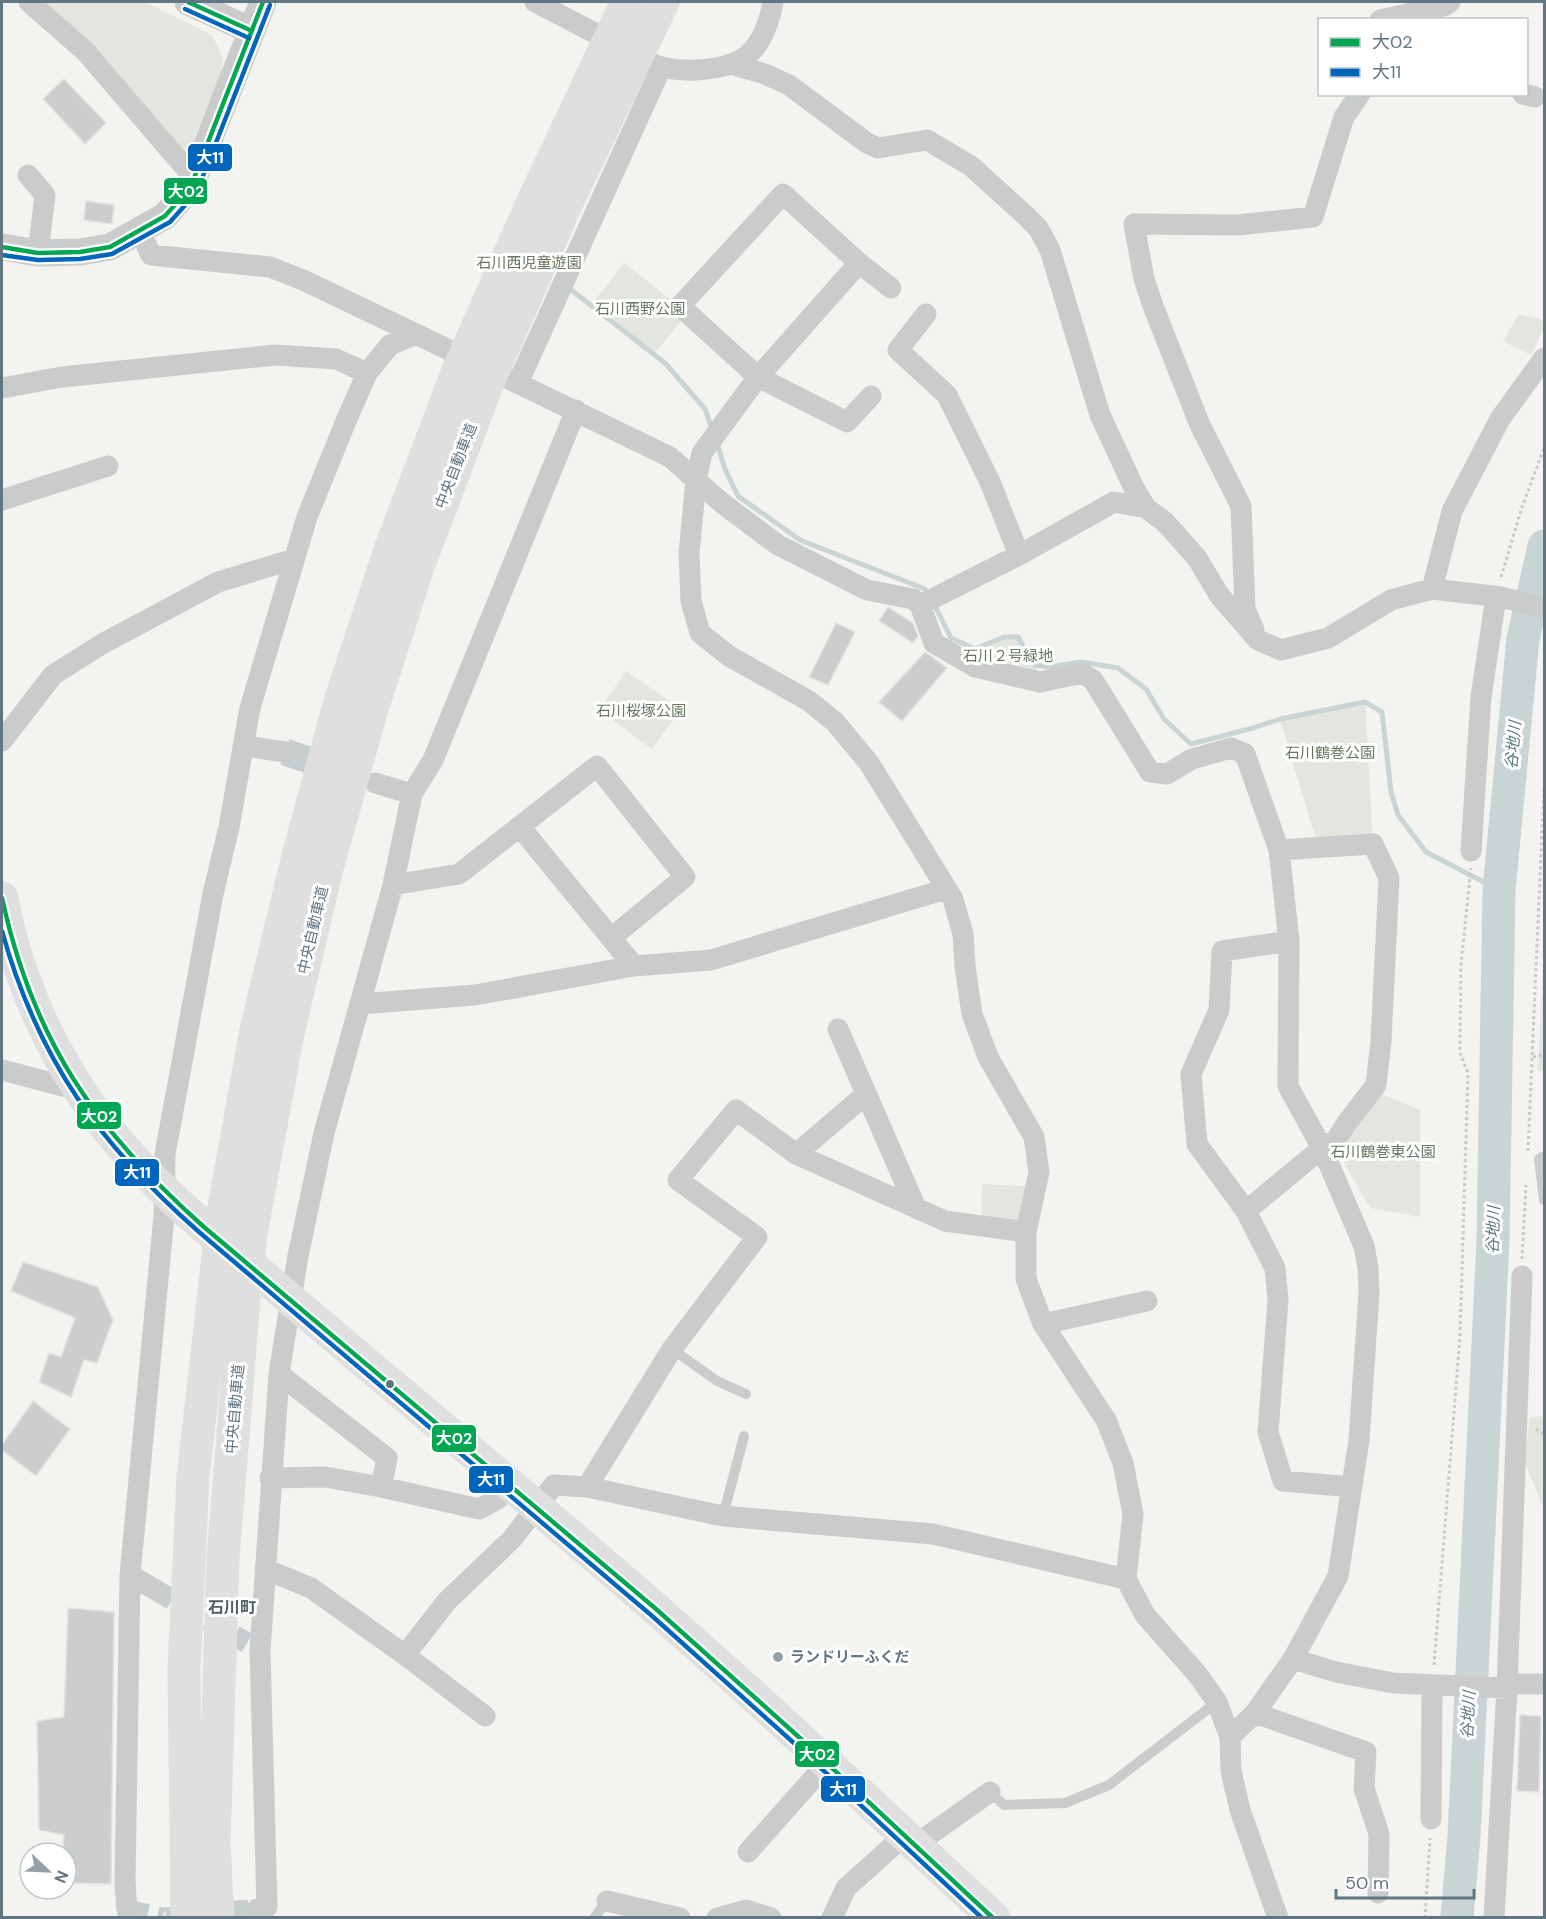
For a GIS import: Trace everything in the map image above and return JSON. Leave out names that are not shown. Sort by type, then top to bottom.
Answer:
[{"type":"main road","name":"中央自動車道","points":[[218,1917],[214,1845],[223,1558],[251,1234],[287,1038],[327,868],[372,710],[418,567],[502,384],[564,209],[663,2]]},
{"type":"main road","name":"中央自動車道","points":[[187,1917],[184,1670],[193,1477],[223,1213],[256,1030],[297,860],[339,705],[390,550],[457,373],[621,12]]},
{"type":"main road","points":[[2,898],[8,930],[24,979],[49,1034],[78,1090],[136,1164],[165,1193],[683,1633],[827,1762],[994,1917]]},
{"type":"street","points":[[28,2],[85,51],[194,177]]},
{"type":"street","points":[[188,2],[252,31]]},
{"type":"street","points":[[2,247],[38,253],[80,252],[110,247],[165,216],[181,198],[194,177],[263,2]]},
{"type":"street","points":[[535,2],[661,68],[694,70],[730,64],[750,53],[762,36],[773,2]]},
{"type":"street","points":[[1389,18],[1444,6],[1450,2]]},
{"type":"street","points":[[730,64],[765,74],[789,85],[867,143],[878,148],[927,140],[971,166],[1038,228],[1050,250],[1101,415],[1134,488],[1146,508],[1165,522],[1197,558],[1220,595],[1258,640],[1281,650],[1328,638],[1391,600],[1431,589],[1499,597],[1545,608]]},
{"type":"street","points":[[502,384],[661,68]]},
{"type":"street","points":[[1258,640],[1245,609],[1242,506],[1200,425],[1153,306],[1144,279],[1134,224],[1238,225],[1313,217],[1344,117],[1359,96]]},
{"type":"street","points":[[28,175],[45,195],[38,253]]},
{"type":"street","points":[[871,396],[847,422],[758,377],[680,306],[783,194],[859,263],[891,288]]},
{"type":"street","points":[[140,231],[150,255],[270,267],[303,280],[416,334],[502,384],[576,410],[670,457],[722,503],[778,545],[867,590],[930,600],[1019,555],[1114,502],[1146,508]]},
{"type":"street","points":[[859,263],[758,377],[707,443],[702,453],[696,480],[689,554],[691,601],[700,633],[729,656],[809,701],[835,722],[869,763],[953,899],[963,934],[972,1014],[988,1057],[1034,1137],[1040,1172],[1026,1232],[1026,1279],[1043,1324],[1106,1420],[1123,1463],[1133,1514],[1126,1579],[1145,1615],[1198,1675],[1217,1702],[1230,1737],[1231,1772],[1240,1810],[1278,1917]]},
{"type":"street","points":[[926,314],[898,350],[947,395],[990,482],[1019,555]]},
{"type":"street","points":[[127,1910],[130,1575],[165,1193],[165,1154],[250,708],[294,559],[307,517],[367,373],[390,345],[416,334]]},
{"type":"street","points":[[2,388],[62,377],[275,355],[336,359],[367,373]]},
{"type":"street","points":[[1431,589],[1452,511],[1500,419],[1545,358]]},
{"type":"street","points":[[257,1909],[267,1907],[254,1647],[265,1569],[279,1374],[291,1299],[324,1133],[393,885],[412,794],[432,760],[576,410]]},
{"type":"street","points":[[2,500],[108,466]]},
{"type":"street","points":[[2,741],[53,675],[102,644],[218,582],[294,559]]},
{"type":"street","points":[[1471,856],[1481,697],[1499,597]]},
{"type":"street","points":[[930,600],[934,643],[975,667],[1040,681],[1082,673],[1093,680],[1150,772],[1167,774],[1192,759],[1231,748],[1245,754],[1279,850],[1289,941],[1288,1086],[1322,1148],[1364,1246],[1369,1293],[1360,1429],[1338,1576],[1293,1659],[1255,1713],[1230,1737]]},
{"type":"street","points":[[244,746],[285,752]]},
{"type":"street","points":[[393,885],[459,874],[597,766],[685,877],[612,938]]},
{"type":"street","points":[[375,783],[412,794]]},
{"type":"street","points":[[520,827],[634,966]]},
{"type":"street","points":[[1246,1211],[1322,1148],[1336,1140],[1376,1084],[1381,1041],[1389,878],[1373,844],[1279,850]]},
{"type":"street","points":[[360,1004],[475,995],[634,966],[711,960],[946,889]]},
{"type":"street","points":[[1289,941],[1222,951],[1219,1010],[1191,1074],[1197,1144],[1246,1211],[1275,1268],[1278,1300],[1268,1432],[1283,1481],[1352,1487]]},
{"type":"street","points":[[838,1029],[916,1208]]},
{"type":"street","points":[[2,1070],[78,1090]]},
{"type":"street","points":[[796,1154],[866,1095]]},
{"type":"street","points":[[587,1486],[672,1349],[757,1237],[678,1180],[736,1110],[796,1154],[945,1221],[1026,1232]]},
{"type":"street","points":[[1494,1917],[1522,1276]]},
{"type":"street","points":[[1043,1324],[1147,1301]]},
{"type":"street","points":[[279,1374],[387,1458],[381,1487]]},
{"type":"street","points":[[270,1478],[325,1477],[479,1509],[496,1500],[524,1497],[554,1485],[587,1486],[723,1516],[933,1534],[1126,1579]]},
{"type":"street","points":[[405,1655],[447,1601],[512,1539],[524,1497]]},
{"type":"street","points":[[265,1569],[311,1588],[485,1716]]},
{"type":"street","points":[[130,1575],[154,1589]]},
{"type":"street","points":[[1293,1659],[1336,1672],[1393,1683],[1505,1686],[1545,1684]]},
{"type":"street","points":[[1431,1819],[1435,1684]]},
{"type":"street","points":[[1255,1713],[1366,1752],[1364,1788],[1379,1834],[1378,1893]]},
{"type":"street","points":[[748,1852],[827,1762]]},
{"type":"street","points":[[832,1917],[846,1888],[910,1840],[990,1792]]},
{"type":"street","points":[[600,1909],[680,1917]]},
{"type":"street","points":[[717,1917],[746,1910],[771,1917]]},
{"type":"lane","points":[[1545,1156],[1539,1160],[1545,1200]]},
{"type":"lane","points":[[672,1349],[717,1380],[746,1394]]},
{"type":"lane","points":[[723,1516],[744,1436]]},
{"type":"lane","points":[[990,1792],[1004,1805],[1065,1803],[1108,1785],[1217,1702]]},
{"type":"path","points":[[1505,561],[1545,448]]},
{"type":"path","points":[[1527,1161],[1545,785]]},
{"type":"path","points":[[1436,1642],[1460,1336],[1468,1073],[1460,1053],[1461,964],[1471,856]]},
{"type":"path","points":[[1533,1057],[1545,1054]]},
{"type":"path","points":[[1522,1276],[1526,1184]]},
{"type":"path","points":[[1425,1917],[1431,1819]]},
{"type":"green space","points":[[29,2],[145,2],[212,35],[223,58],[221,75],[183,164]]},
{"type":"green space","name":"石川西野公園","points":[[624,263],[688,313],[654,354],[591,305]]},
{"type":"green space","points":[[1519,314],[1544,320],[1544,328],[1531,355],[1503,341]]},
{"type":"green space","name":"石川２号緑地","points":[[1004,637],[1018,637],[1035,665],[1040,682],[975,667],[975,649]]},
{"type":"green space","name":"石川桜塚公園","points":[[626,671],[681,709],[652,749],[599,710]]},
{"type":"green space","name":"石川鶴巻公園","points":[[1365,702],[1373,844],[1318,847],[1280,719]]},
{"type":"green space","points":[[1544,942],[1544,1071],[1538,1071]]},
{"type":"green space","name":"石川鶴巻東公園","points":[[1381,1094],[1420,1110],[1420,1217],[1370,1208],[1337,1150]]},
{"type":"green space","points":[[982,1184],[1037,1187],[1026,1232],[981,1226]]},
{"type":"green space","points":[[1544,1417],[1544,1510],[1524,1460],[1530,1418]]},
{"type":"building","points":[[64,79],[106,123],[85,144],[43,99]]},
{"type":"building","points":[[86,201],[114,205],[112,224],[84,220]]},
{"type":"building","points":[[888,607],[913,623],[918,636],[913,643],[879,621]]},
{"type":"building","points":[[836,623],[855,632],[828,685],[809,677]]},
{"type":"building","points":[[925,652],[947,668],[902,721],[879,702]]},
{"type":"building","points":[[23,1262],[98,1287],[113,1320],[97,1363],[84,1360],[71,1397],[39,1382],[49,1353],[61,1357],[75,1318],[11,1291]]},
{"type":"building","points":[[33,1401],[70,1429],[36,1476],[2,1450],[2,1445]]},
{"type":"building","points":[[68,1608],[114,1612],[111,1884],[78,1883],[78,1841],[64,1841],[64,1835],[39,1830],[37,1721],[64,1717]]},
{"type":"building","points":[[1520,1715],[1541,1716],[1539,1792],[1517,1791]]},
{"type":"waterway","points":[[570,289],[665,363],[705,409],[712,429]]},
{"type":"waterway","points":[[717,443],[725,469],[738,496],[800,540],[925,589],[929,596]]},
{"type":"waterway","name":"谷地川","points":[[1457,1918],[1464,1836],[1493,1241],[1499,890],[1523,639],[1544,546]]},
{"type":"waterway","points":[[934,604],[951,638],[975,649],[1004,637],[1018,637],[1035,665],[1049,667],[1082,662],[1118,668],[1146,689],[1164,719],[1191,744],[1280,719],[1365,702],[1382,712],[1391,792],[1398,815],[1426,852],[1499,890]]},
{"type":"tunnel","points":[[285,752],[343,772]]},
{"type":"tunnel","points":[[154,1589],[247,1643]]},
{"type":"tunnel","points":[[166,1918],[257,1909]]},
{"type":"tunnel","points":[[127,1910],[163,1918]]},
{"type":"transit line","name":"大02","points":[[188,2],[252,31]]},
{"type":"transit line","name":"大02","points":[[2,247],[38,253],[80,252],[110,247],[165,216],[194,178],[263,2]]},
{"type":"transit line","name":"大11","points":[[2,255],[38,260],[80,259],[112,254],[170,222],[187,203],[201,181],[270,5]]},
{"type":"transit line","name":"大11","points":[[185,9],[249,38]]},
{"type":"transit line","name":"大02","points":[[2,898],[15,949],[31,996],[51,1040],[74,1080],[131,1155],[204,1227],[656,1609],[801,1739],[993,1918]]},
{"type":"transit line","name":"大11","points":[[2,931],[34,1020],[54,1060],[103,1133],[164,1199],[199,1232],[651,1615],[795,1744],[982,1918]]},
{"type":"place","name":"ランドリーふくだ","points":[[778,1657]]},
{"type":"district","name":"石川町","points":[[232,1607]]},
{"type":"park label","name":"石川西児童遊園","points":[[529,263]]}]
